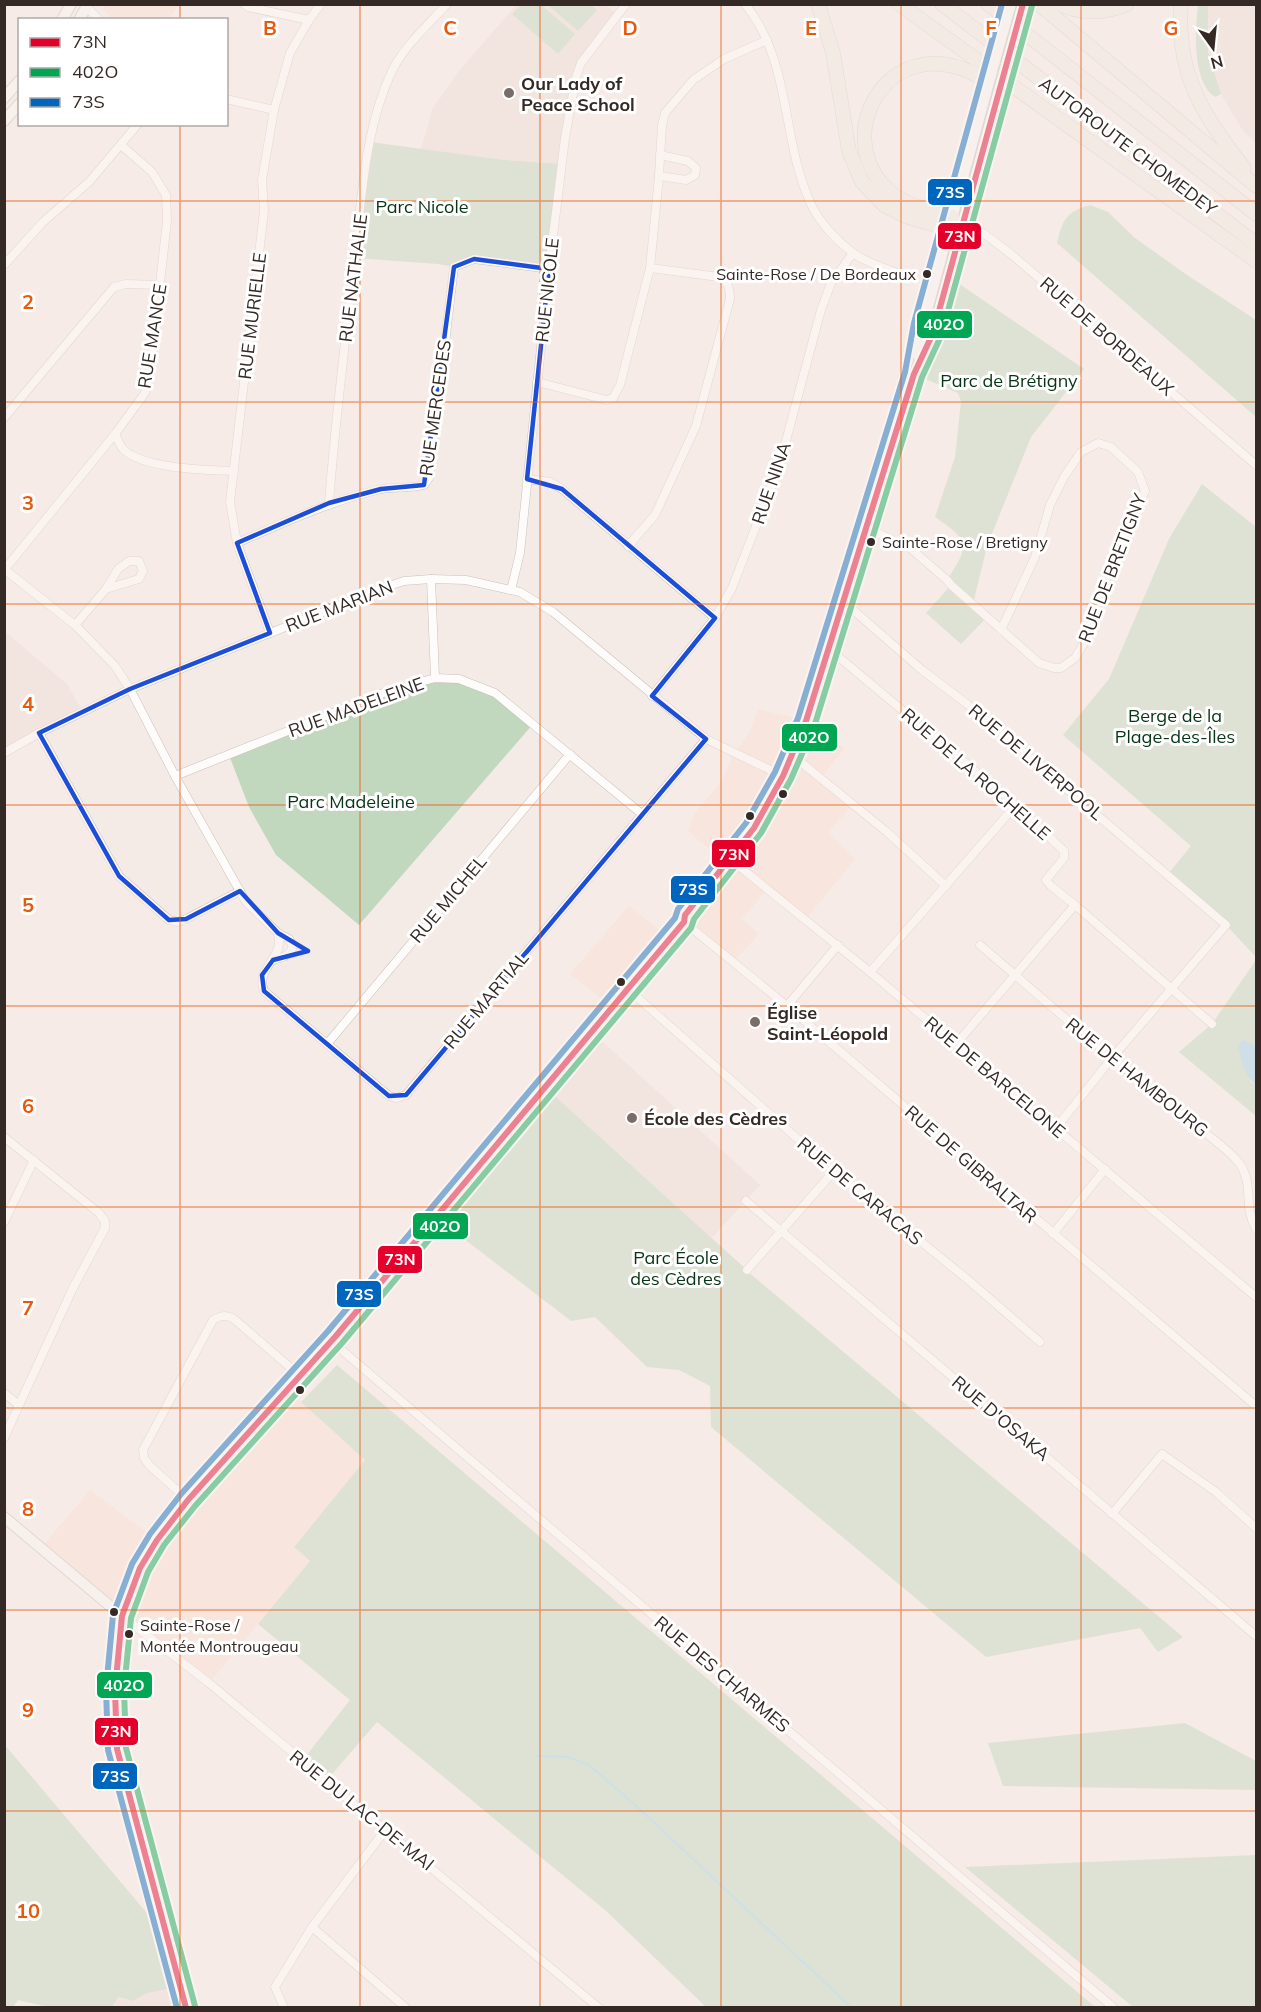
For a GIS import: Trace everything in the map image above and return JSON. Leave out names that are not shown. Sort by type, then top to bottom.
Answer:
[{"type":"highway","points":[[818,4],[829,36],[847,142],[858,176],[867,190],[891,209],[909,217],[954,223]]},
{"type":"highway","points":[[899,4],[1257,261]]},
{"type":"highway","name":"AUTOROUTE CHOMEDEY","points":[[942,4],[1257,244]]},
{"type":"highway","name":"AUTOROUTE CHOMEDEY","points":[[988,4],[1257,214]]},
{"type":"highway","points":[[1039,4],[1257,185]]},
{"type":"highway","points":[[1060,4],[1076,10],[1093,12],[1127,4]]},
{"type":"highway","points":[[1181,4],[1183,52],[1198,100],[1217,134],[1257,185]]},
{"type":"highway","points":[[954,223],[903,201],[886,189],[874,173],[866,153],[864,132],[866,118],[874,100],[888,82],[906,70],[920,66],[948,65],[973,72],[1036,103]]},
{"type":"highway","points":[[923,209],[960,188]]},
{"type":"street","points":[[63,18],[71,4]]},
{"type":"street","points":[[244,4],[248,7],[309,20]]},
{"type":"street","name":"RUE MURIELLE","points":[[270,633],[237,543],[230,502],[264,211],[261,180],[274,111],[291,53],[309,20],[321,4]]},
{"type":"street","name":"RUE NICOLE","points":[[511,590],[520,553],[549,269],[576,77],[581,63],[626,4]]},
{"type":"street","points":[[745,4],[767,40],[781,78],[800,177],[812,206],[831,233],[853,253],[899,274]]},
{"type":"street","points":[[954,223],[960,188],[1011,4]]},
{"type":"street","points":[[186,2007],[117,1749],[115,1690],[122,1616],[140,1568],[157,1540],[188,1500],[331,1341],[629,990],[684,922],[685,915],[754,828],[783,776],[806,721],[914,374],[923,325],[954,223],[996,101],[1023,4]]},
{"type":"street","points":[[86,5],[97,18]]},
{"type":"street","name":"RUE NATHALIE","points":[[329,503],[334,440],[367,157],[379,101],[393,69],[404,52],[446,5]]},
{"type":"street","points":[[537,382],[607,400],[613,398],[620,386],[650,268],[662,125],[665,113],[693,80],[724,59],[767,40]]},
{"type":"street","points":[[4,98],[18,82]]},
{"type":"street","points":[[228,100],[274,111]]},
{"type":"street","points":[[4,121],[18,105]]},
{"type":"street","points":[[4,265],[43,222],[89,182],[136,126]]},
{"type":"street","name":"RUE MANCE","points":[[5,569],[115,434],[144,393],[151,363],[160,285],[167,221],[166,195],[152,172],[121,145]]},
{"type":"street","points":[[659,176],[686,180],[695,175],[696,168],[688,161],[660,155]]},
{"type":"street","name":"RUE DE BORDEAUX","points":[[954,223],[983,233],[1011,254],[1257,465]]},
{"type":"street","name":"RUE NINA","points":[[652,696],[715,618],[732,588],[779,467],[821,310],[831,283],[853,253]]},
{"type":"street","name":"RUE MERCEDES","points":[[237,543],[329,503],[381,489],[413,488],[424,485],[429,478],[454,267],[474,259],[549,269]]},
{"type":"street","points":[[628,546],[655,515],[696,426],[730,300],[730,289],[726,281],[719,277],[650,268]]},
{"type":"street","points":[[4,418],[114,287],[126,284],[160,285]]},
{"type":"street","points":[[115,434],[124,450],[146,461],[195,470],[234,471]]},
{"type":"street","name":"RUE DE BRETIGNY","points":[[867,528],[910,548],[1001,630],[1040,663],[1061,668],[1075,658],[1084,642],[1120,537],[1145,491],[1138,472],[1111,447],[1098,443],[1081,452],[1064,477],[1050,505],[1035,557],[1001,630]]},
{"type":"street","points":[[527,479],[550,482],[562,489],[715,618]]},
{"type":"street","points":[[75,625],[106,589],[118,569],[129,561],[139,561],[143,571],[139,579],[106,589]]},
{"type":"street","name":"RUE MARTIAL","points":[[5,569],[75,625],[115,666],[130,689],[175,776],[246,902],[278,933],[289,939],[293,946],[291,953],[273,960]]},
{"type":"street","points":[[431,579],[435,678]]},
{"type":"street","name":"RUE MARIAN","points":[[4,753],[39,733],[130,689],[383,588],[404,581],[466,580],[520,592],[553,612],[706,739],[783,776]]},
{"type":"street","name":"RUE DE LIVERPOOL","points":[[844,602],[1226,925],[1172,990]]},
{"type":"street","name":"RUE DE LA ROCHELLE","points":[[829,649],[1016,805],[1064,851],[1064,858],[1046,880],[1051,886],[1212,1024]]},
{"type":"street","name":"RUE MADELEINE","points":[[175,776],[388,691],[435,678],[459,679],[495,693],[643,814]]},
{"type":"street","points":[[39,733],[119,876],[168,920],[178,922],[186,919],[240,891]]},
{"type":"street","name":"RUE MARTIAL","points":[[278,933],[279,948],[262,975],[261,983],[264,991],[389,1096],[396,1098],[406,1095],[706,739]]},
{"type":"street","name":"RUE MICHEL","points":[[327,1044],[570,754]]},
{"type":"street","points":[[792,755],[887,832],[946,886]]},
{"type":"street","points":[[870,972],[1016,805]]},
{"type":"street","name":"RUE DE BARCELONE","points":[[730,859],[838,945],[1257,1297]]},
{"type":"street","points":[[956,1044],[1075,905]]},
{"type":"street","name":"RUE DE GIBRALTAR","points":[[684,922],[787,1006],[1257,1406]]},
{"type":"street","points":[[787,1006],[838,945]]},
{"type":"street","name":"RUE DE HAMBOURG","points":[[980,945],[1112,1059],[1238,1161],[1246,1174],[1249,1190],[1248,1206],[1257,1229]]},
{"type":"street","name":"RUE DE CARACAS","points":[[629,990],[834,1172],[967,1279],[1040,1342]]},
{"type":"street","points":[[1056,1128],[1172,990]]},
{"type":"street","points":[[4,1137],[99,1213],[105,1221],[105,1228],[73,1288],[4,1438]]},
{"type":"street","points":[[4,1222],[34,1160]]},
{"type":"street","points":[[1053,1234],[1105,1169]]},
{"type":"street","points":[[747,1270],[834,1172]]},
{"type":"street","name":"RUE D'OSAKA","points":[[746,1201],[1256,1635]]},
{"type":"street","points":[[188,1500],[149,1465],[144,1458],[143,1450],[213,1320],[220,1316],[234,1319],[299,1375]]},
{"type":"street","name":"RUE DES CHARMES","points":[[331,1341],[1114,2007]]},
{"type":"street","points":[[4,1393],[19,1406]]},
{"type":"street","points":[[1112,1514],[1162,1454],[1216,1492],[1257,1528]]},
{"type":"street","points":[[4,1516],[122,1616]]},
{"type":"street","name":"RUE DU LAC-DE-MAI","points":[[122,1616],[209,1683],[599,2007]]},
{"type":"street","points":[[284,2007],[275,1987],[312,1927],[386,1829]]},
{"type":"street","points":[[312,1927],[406,2007]]},
{"type":"highlighted area","points":[[474,259],[549,269],[527,479],[562,489],[715,618],[652,696],[706,739],[406,1095],[389,1096],[264,991],[262,975],[273,960],[308,951],[278,933],[240,891],[186,919],[169,920],[119,876],[39,733],[130,689],[270,633],[237,543],[329,503],[381,489],[424,485],[454,267]]},
{"type":"shaded area","points":[[104,4],[179,5],[169,18],[108,18],[110,16],[103,9]]},
{"type":"shaded area","name":"Our Lady of Peace School","points":[[516,5],[606,5],[617,14],[581,63],[562,164],[505,160],[421,149],[433,108],[459,71]]},
{"type":"shaded area","points":[[1208,5],[1256,5],[1256,143],[1243,131],[1221,94],[1208,52]]},
{"type":"shaded area","points":[[4,631],[67,684],[83,712],[4,753]]},
{"type":"shaded area","points":[[812,702],[823,709],[817,727],[845,748],[821,778],[853,805],[828,832],[855,859],[805,920],[767,890],[742,919],[759,934],[733,962],[684,922],[729,859],[719,857],[688,831],[695,813],[722,781],[734,753],[748,735],[758,709],[806,721]]},
{"type":"shaded area","points":[[629,906],[670,939],[613,1008],[570,974]]},
{"type":"shaded area","name":"École des Cèdres","points":[[593,1033],[760,1185],[712,1238],[546,1088]]},
{"type":"shaded area","points":[[287,1389],[365,1460],[294,1547],[310,1561],[209,1683],[41,1548],[90,1490],[157,1540]]},
{"type":"shaded area","points":[[174,1988],[179,2007],[112,2008],[117,1997],[133,2001],[147,1993]]},
{"type":"green space","points":[[521,5],[541,5],[575,34],[558,54],[512,14]]},
{"type":"green space","points":[[548,5],[591,5],[597,10],[578,31]]},
{"type":"green space","points":[[1198,5],[1208,5],[1208,52],[1221,94],[1215,97],[1202,80],[1199,68],[1196,41]]},
{"type":"green space","name":"Parc Nicole","points":[[370,142],[505,160],[562,164],[549,269],[474,259],[454,267],[355,258]]},
{"type":"green space","points":[[1090,205],[1108,212],[1135,238],[1256,320],[1256,417],[1057,243],[1061,228],[1067,218]]},
{"type":"green space","name":"Parc de Brétigny","points":[[958,283],[1084,369],[1031,437],[987,546],[973,604],[987,617],[961,644],[926,613],[951,585],[947,580],[963,551],[960,538],[935,517],[955,457],[961,401],[958,393],[914,374]]},
{"type":"green space","name":"Berge de la Plage-des-Îles","points":[[1202,484],[1256,527],[1256,957],[1226,925],[1168,874],[1191,846],[1063,735],[1109,679],[1170,537]]},
{"type":"green space","name":"Parc Madeleine","points":[[435,678],[459,679],[497,695],[533,724],[359,925],[276,855],[249,807],[229,755],[388,691]]},
{"type":"green space","points":[[1256,960],[1256,1046],[1253,1044],[1241,1059],[1251,1082],[1256,1085],[1256,1116],[1179,1052],[1212,1024]]},
{"type":"green space","name":"Parc École des Cèdres","points":[[546,1088],[747,1271],[1183,1637],[1158,1652],[1140,1628],[986,1657],[711,1427],[710,1386],[679,1370],[647,1367],[595,1317],[571,1321],[446,1225],[496,1166],[488,1158]]},
{"type":"green space","points":[[337,1365],[1095,2007],[706,2007],[605,1910],[377,1722],[326,1781],[302,1761],[350,1700],[258,1624],[310,1561],[294,1547],[365,1460],[301,1402]]},
{"type":"green space","points":[[1185,1723],[1256,1761],[1256,1790],[1003,1786],[988,1743]]},
{"type":"green space","points":[[4,1744],[157,1925],[174,1988],[147,1993],[133,2001],[118,1997],[112,2007],[48,2007],[18,2000],[13,2007],[5,2007]]},
{"type":"green space","points":[[1256,1855],[1256,2007],[1133,2007],[965,1867]]},
{"type":"water","points":[[1243,1040],[1256,1046],[1256,1085],[1249,1078],[1242,1062],[1238,1045]]},
{"type":"waterway","points":[[538,1756],[568,1757],[589,1765],[631,1801],[852,2008]]},
{"type":"transit line","name":"73S","points":[[177,2008],[108,1750],[106,1689],[113,1615],[132,1564],[150,1534],[181,1494],[328,1331],[675,918],[678,909],[746,823],[775,772],[798,718],[905,372],[914,323],[1002,4]]},
{"type":"transit line","name":"73N","points":[[186,2008],[117,1749],[115,1690],[122,1616],[140,1568],[157,1540],[188,1500],[335,1337],[684,922],[685,915],[754,828],[783,776],[806,721],[914,374],[933,333],[1023,4]]},
{"type":"transit line","name":"402O","points":[[195,2006],[126,1748],[124,1690],[131,1618],[148,1572],[164,1545],[195,1506],[342,1343],[691,928],[694,919],[761,833],[791,779],[815,724],[922,377],[941,336],[1032,6]]},
{"type":"place","name":"Our Lady of Peace School","points":[[509,93]]},
{"type":"place","name":"Sainte-Rose / De Bordeaux","points":[[927,274]]},
{"type":"place","name":"Sainte-Rose / Bretigny","points":[[871,542]]},
{"type":"place","name":"Église Saint-Léopold","points":[[755,1022]]},
{"type":"place","name":"École des Cèdres","points":[[632,1118]]},
{"type":"place","name":"Sainte-Rose / Montée Montrougeau","points":[[129,1634]]}]
